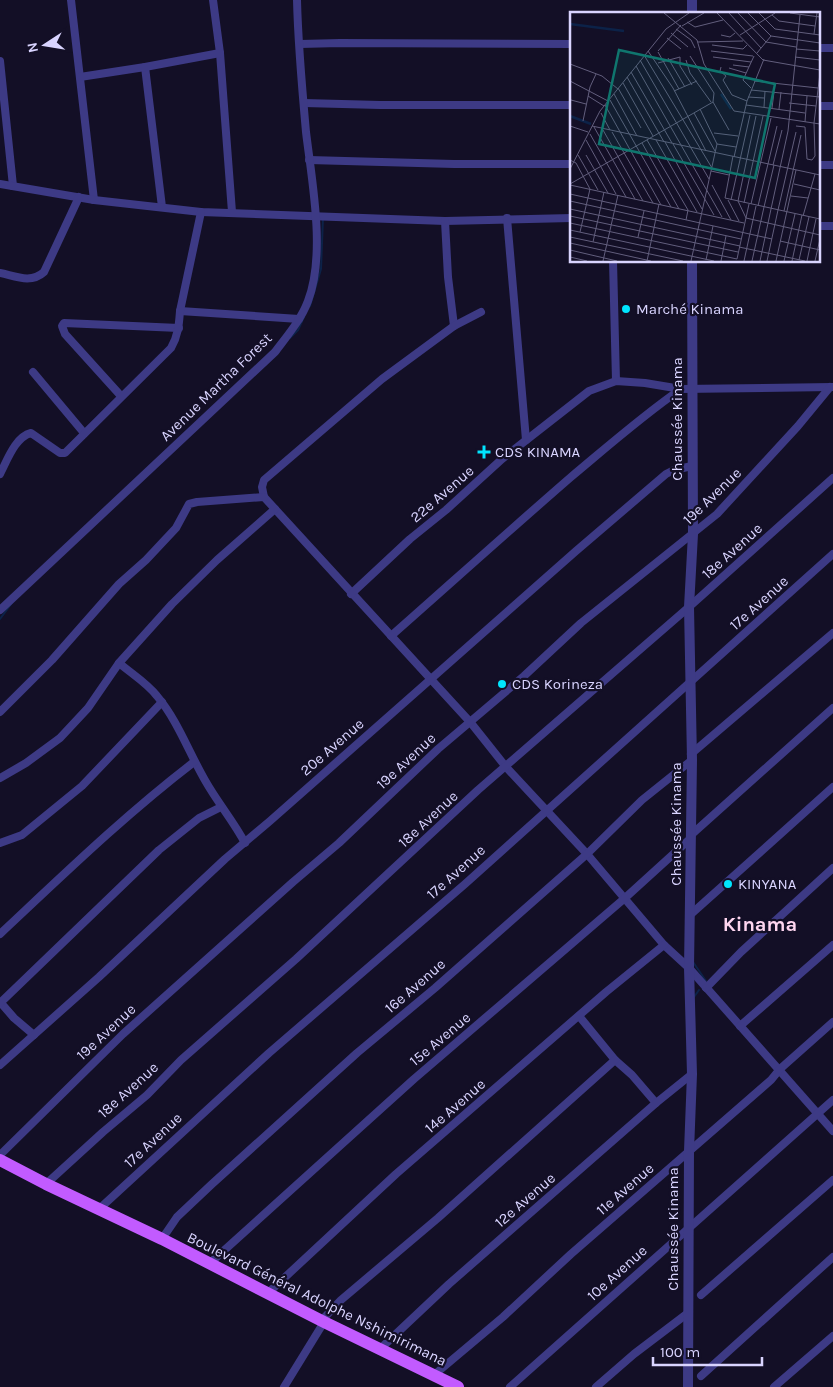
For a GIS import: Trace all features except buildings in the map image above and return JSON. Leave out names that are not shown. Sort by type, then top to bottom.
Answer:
[{"type":"main road","name":"Boulevard Général Adolphe Nshimirimana","points":[[0,1160],[98,1210],[162,1239],[434,1375],[450,1385]]},
{"type":"street","points":[[70,0],[94,200]]},
{"type":"street","points":[[213,0],[220,53],[232,212]]},
{"type":"street","name":"Avenue Martha Forest","points":[[0,610],[275,352],[299,320],[308,300],[314,278],[317,244],[296,0]]},
{"type":"street","points":[[300,44],[570,44]]},
{"type":"street","points":[[820,48],[833,48]]},
{"type":"street","points":[[80,77],[220,53]]},
{"type":"street","points":[[0,61],[13,186]]},
{"type":"street","points":[[145,67],[162,207]]},
{"type":"street","points":[[304,103],[380,105],[570,104]]},
{"type":"street","points":[[820,106],[833,106]]},
{"type":"street","points":[[309,160],[454,164],[570,164]]},
{"type":"street","points":[[820,165],[833,165]]},
{"type":"street","points":[[0,184],[94,200],[201,212],[446,221],[507,218],[570,218]]},
{"type":"street","points":[[0,273],[31,280],[44,272],[79,197]]},
{"type":"street","points":[[0,474],[16,444],[26,434],[31,433],[60,453],[65,453],[171,348],[176,340],[179,328],[180,311],[201,212]]},
{"type":"street","points":[[507,218],[526,440]]},
{"type":"street","points":[[446,221],[448,277],[454,326]]},
{"type":"street","points":[[820,226],[833,226]]},
{"type":"street","points":[[613,262],[616,381]]},
{"type":"street","name":"Chaussée Kinama","points":[[686,1385],[690,1226],[689,1151],[692,1074],[689,968],[692,757],[689,607],[693,534],[692,262]]},
{"type":"street","points":[[180,311],[299,320]]},
{"type":"street","points":[[481,312],[454,326],[361,396],[264,480],[262,487],[264,497],[471,723],[506,768],[587,854],[664,944],[707,986],[833,1131]]},
{"type":"street","points":[[121,396],[65,334],[62,326],[64,323],[179,328]]},
{"type":"street","points":[[33,372],[84,434]]},
{"type":"street","name":"22e Avenue","points":[[351,594],[410,539],[502,460],[589,391],[616,381],[646,382],[681,388],[832,387]]},
{"type":"street","name":"19e Avenue","points":[[0,1155],[123,1034],[340,842],[438,750],[471,723],[581,623],[717,514],[832,387]]},
{"type":"street","points":[[391,636],[618,437],[681,388]]},
{"type":"street","name":"20e Avenue","points":[[0,1065],[99,977],[225,859],[646,490],[674,470],[692,466]]},
{"type":"street","name":"18e Avenue","points":[[46,1184],[147,1095],[181,1060],[296,959],[478,790],[506,768],[833,478]]},
{"type":"street","points":[[0,712],[52,660],[112,592],[176,528],[189,504],[264,497]]},
{"type":"street","points":[[0,778],[33,758],[60,738],[88,708],[119,664],[172,604],[217,560],[275,509]]},
{"type":"street","name":"17e Avenue","points":[[98,1210],[269,1053],[437,908],[691,683],[833,554]]},
{"type":"street","name":"16e Avenue","points":[[162,1239],[177,1217],[357,1053],[435,988],[587,854],[642,800],[833,633]]},
{"type":"street","points":[[119,664],[156,694],[176,721],[194,762],[245,843]]},
{"type":"street","points":[[0,843],[22,835],[82,786],[162,702]]},
{"type":"street","name":"15e Avenue","points":[[209,1264],[401,1091],[625,898],[833,708]]},
{"type":"street","points":[[0,934],[112,830],[165,784],[194,762]]},
{"type":"street","points":[[690,915],[833,787]]},
{"type":"street","points":[[34,1036],[0,1003],[159,850],[199,818],[221,807]]},
{"type":"street","points":[[707,986],[773,922],[833,868]]},
{"type":"street","name":"14e Avenue","points":[[268,1293],[396,1174],[664,944]]},
{"type":"street","points":[[742,1025],[833,946]]},
{"type":"street","points":[[579,1016],[615,1060],[632,1075],[656,1103]]},
{"type":"street","name":"11e Avenue","points":[[434,1375],[503,1317],[571,1254],[771,1080],[833,1022]]},
{"type":"street","points":[[284,1387],[323,1321],[341,1300],[438,1218],[615,1060]]},
{"type":"street","name":"12e Avenue","points":[[380,1348],[449,1284],[656,1103],[692,1074]]},
{"type":"street","name":"10e Avenue","points":[[510,1387],[833,1100]]},
{"type":"street","points":[[701,1295],[833,1180]]},
{"type":"street","points":[[701,1376],[833,1257]]},
{"type":"street","points":[[596,1387],[634,1354],[688,1313]]},
{"type":"street","points":[[774,1387],[833,1336]]},
{"type":"waterway","points":[[310,306],[321,269],[323,218]]},
{"type":"waterway","points":[[290,338],[298,330],[304,317]]},
{"type":"waterway","points":[[0,619],[12,603]]},
{"type":"waterway","points":[[693,962],[706,981]]},
{"type":"waterway","points":[[694,997],[699,990]]},
{"type":"place","name":"Marché Kinama","points":[[626,309]]},
{"type":"place","name":"CDS KINAMA","points":[[484,452]]},
{"type":"place","name":"CDS Korineza","points":[[502,684]]},
{"type":"place","name":"KINYANA","points":[[728,884]]},
{"type":"district","name":"Kinama","points":[[760,924]]}]
